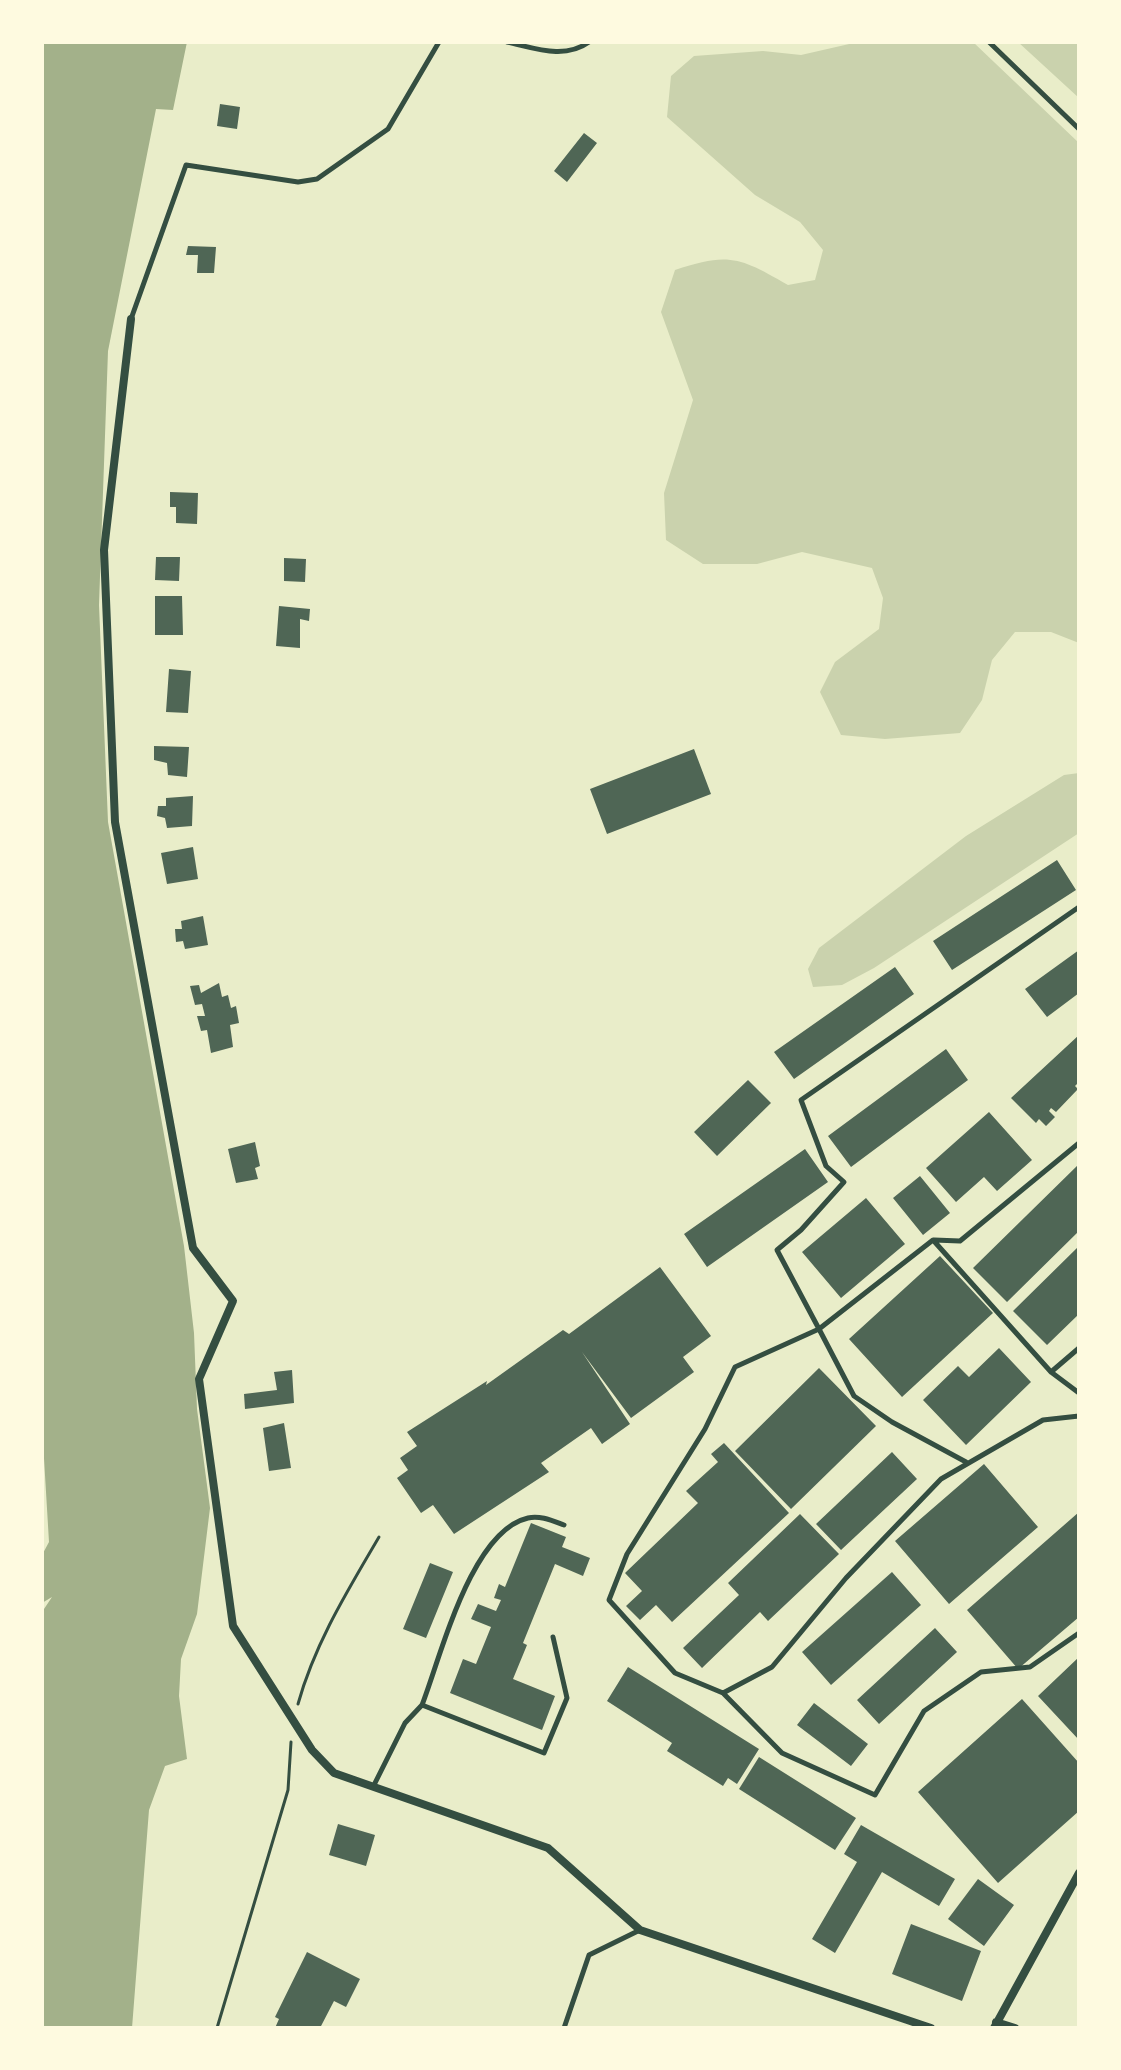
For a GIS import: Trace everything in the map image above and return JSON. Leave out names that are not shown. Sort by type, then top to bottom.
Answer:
[{"type":"street","points":[[131,319],[104,550],[115,822],[193,1248],[233,1301],[199,1379],[233,1626],[292,1725],[334,1773],[548,1848],[640,1930],[931,2028]]},
{"type":"street","points":[[1015,2028],[995,2025],[1079,1873]]},
{"type":"lane","points":[[131,319],[186,165],[298,182],[317,179],[388,129],[439,42]]},
{"type":"lane","points":[[507,42],[561,53],[577,50],[589,42]]},
{"type":"lane","points":[[989,42],[1079,129]]},
{"type":"lane","points":[[966,1462],[892,1422],[854,1396],[777,1250],[801,1230],[844,1182],[826,1166],[801,1100],[1079,907]]},
{"type":"lane","points":[[1079,1143],[960,1241],[933,1240],[819,1329],[735,1367],[705,1429],[627,1554],[609,1600],[675,1673],[723,1693],[782,1753],[875,1795],[924,1711],[981,1672],[1030,1667],[1079,1633]]},
{"type":"lane","points":[[933,1240],[1051,1372],[1079,1393]]},
{"type":"lane","points":[[1051,1372],[1079,1348]]},
{"type":"lane","points":[[723,1693],[772,1667],[846,1578],[941,1479],[1043,1420],[1079,1416]]},
{"type":"lane","points":[[373,1788],[405,1723],[422,1705],[474,1568],[492,1542],[526,1518],[564,1525]]},
{"type":"lane","points":[[422,1705],[544,1753],[567,1698],[553,1637]]},
{"type":"lane","points":[[564,2028],[589,1955],[640,1930]]},
{"type":"path","points":[[217,2028],[288,1790],[292,1725],[306,1676],[335,1613],[379,1537]]},
{"type":"shaded area","points":[[42,42],[187,42],[173,110],[156,109],[108,351],[99,605],[108,822],[184,1246],[194,1333],[197,1409],[210,1508],[197,1614],[181,1659],[179,1696],[187,1759],[165,1766],[149,1810],[132,2028],[42,2028],[42,1612],[52,1597],[42,1603],[42,1555],[49,1542],[42,1425]]},
{"type":"shaded area","points":[[858,42],[973,42],[1079,143],[1079,643],[1051,632],[1015,632],[992,660],[982,700],[960,733],[885,739],[841,735],[820,692],[835,662],[879,629],[883,598],[872,568],[802,552],[757,564],[703,564],[666,540],[664,493],[693,400],[661,312],[675,270],[708,261],[733,260],[758,268],[788,285],[815,280],[823,250],[800,222],[755,195],[667,117],[671,76],[694,56],[763,51],[801,55]]},
{"type":"shaded area","points":[[1018,42],[1079,42],[1079,98]]},
{"type":"shaded area","points":[[1079,773],[1079,833],[874,968],[842,985],[813,987],[808,969],[819,948],[966,836],[1064,775]]},
{"type":"building","points":[[220,104],[240,107],[237,129],[217,126]]},
{"type":"building","points":[[584,133],[597,143],[567,182],[554,171]]},
{"type":"building","points":[[188,246],[216,247],[214,273],[197,273],[198,255],[186,255]]},
{"type":"building","points":[[170,492],[198,493],[197,524],[176,523],[176,507],[170,507]]},
{"type":"building","points":[[156,557],[180,557],[179,581],[155,580]]},
{"type":"building","points":[[284,558],[306,559],[305,582],[284,581]]},
{"type":"building","points":[[155,596],[182,596],[183,635],[155,635]]},
{"type":"building","points":[[279,606],[310,609],[309,621],[300,619],[300,648],[276,646]]},
{"type":"building","points":[[169,669],[191,671],[188,713],[166,712]]},
{"type":"building","points":[[154,746],[189,747],[187,777],[168,775],[167,763],[154,760]]},
{"type":"building","points":[[694,749],[711,794],[607,834],[590,789]]},
{"type":"building","points":[[193,796],[192,826],[167,828],[165,818],[157,816],[158,806],[166,806],[166,798]]},
{"type":"building","points":[[193,847],[198,879],[167,884],[161,853]]},
{"type":"building","points":[[1057,860],[1076,890],[952,970],[933,941]]},
{"type":"building","points":[[203,916],[208,945],[185,949],[183,941],[176,942],[175,929],[182,929],[181,921]]},
{"type":"building","points":[[1079,950],[1079,993],[1047,1017],[1025,989]]},
{"type":"building","points":[[895,967],[914,994],[794,1079],[774,1052]]},
{"type":"building","points":[[219,983],[222,997],[228,995],[231,1008],[236,1006],[239,1023],[230,1025],[233,1047],[211,1053],[207,1030],[201,1031],[197,1016],[205,1016],[202,1004],[195,1005],[190,986],[199,985],[201,993]]},
{"type":"building","points":[[1079,1035],[1079,1082],[1075,1086],[1078,1089],[1056,1112],[1051,1108],[1049,1111],[1055,1117],[1046,1126],[1039,1119],[1036,1123],[1011,1098]]},
{"type":"building","points":[[946,1049],[968,1080],[851,1167],[828,1136]]},
{"type":"building","points":[[748,1080],[771,1103],[717,1156],[694,1132]]},
{"type":"building","points":[[989,1112],[1032,1160],[997,1191],[984,1177],[956,1202],[926,1168]]},
{"type":"building","points":[[255,1142],[260,1166],[255,1168],[258,1179],[236,1183],[228,1149]]},
{"type":"building","points":[[805,1149],[828,1182],[707,1267],[684,1234]]},
{"type":"building","points":[[1079,1164],[1079,1231],[1007,1302],[973,1268]]},
{"type":"building","points":[[920,1176],[950,1213],[923,1235],[893,1198]]},
{"type":"building","points":[[866,1198],[905,1244],[841,1298],[802,1252]]},
{"type":"building","points":[[1079,1246],[1079,1314],[1047,1345],[1013,1311]]},
{"type":"building","points":[[940,1256],[993,1313],[902,1397],[849,1339]]},
{"type":"building","points":[[660,1267],[711,1336],[683,1357],[694,1372],[631,1418],[582,1352],[630,1424],[602,1444],[591,1428],[541,1463],[549,1472],[454,1534],[433,1505],[421,1513],[397,1478],[408,1470],[400,1458],[417,1446],[407,1432],[487,1381],[486,1385],[563,1330],[569,1334]]},
{"type":"building","points":[[999,1348],[1031,1382],[966,1445],[923,1400],[958,1366],[969,1377]]},
{"type":"building","points":[[819,1368],[876,1426],[791,1509],[735,1451]]},
{"type":"building","points":[[292,1370],[294,1403],[245,1409],[244,1394],[277,1390],[274,1372]]},
{"type":"building","points":[[284,1423],[291,1468],[269,1471],[263,1428]]},
{"type":"building","points":[[724,1443],[789,1513],[672,1622],[656,1605],[640,1620],[626,1606],[642,1591],[625,1573],[698,1503],[686,1491],[718,1462],[711,1454]]},
{"type":"building","points":[[892,1452],[917,1479],[841,1550],[816,1524]]},
{"type":"building","points":[[984,1464],[1038,1527],[949,1604],[895,1541]]},
{"type":"building","points":[[1079,1512],[1079,1617],[1018,1669],[967,1610]]},
{"type":"building","points":[[800,1514],[839,1554],[768,1621],[760,1612],[702,1668],[683,1648],[739,1595],[728,1583]]},
{"type":"building","points":[[531,1523],[566,1537],[562,1547],[590,1558],[583,1576],[555,1564],[523,1643],[527,1645],[513,1679],[555,1696],[542,1730],[450,1693],[463,1659],[476,1664],[491,1627],[471,1619],[478,1604],[496,1611],[501,1600],[494,1598],[499,1584],[505,1587]]},
{"type":"building","points":[[430,1563],[453,1572],[426,1638],[403,1629]]},
{"type":"building","points":[[892,1572],[921,1605],[831,1685],[802,1652]]},
{"type":"building","points":[[935,1628],[957,1652],[879,1724],[857,1700]]},
{"type":"building","points":[[1079,1657],[1079,1740],[1038,1696]]},
{"type":"building","points":[[628,1667],[759,1749],[737,1784],[728,1778],[723,1786],[667,1751],[672,1743],[607,1701]]},
{"type":"building","points":[[1022,1699],[1079,1763],[1079,1811],[998,1883],[918,1792]]},
{"type":"building","points":[[814,1703],[868,1744],[851,1766],[797,1725]]},
{"type":"building","points":[[759,1757],[856,1818],[835,1850],[739,1789]]},
{"type":"building","points":[[338,1824],[375,1835],[366,1866],[329,1855]]},
{"type":"building","points":[[861,1825],[955,1879],[939,1906],[882,1872],[835,1953],[812,1939],[857,1862],[844,1854]]},
{"type":"building","points":[[978,1879],[1014,1905],[984,1946],[948,1919]]},
{"type":"building","points":[[911,1924],[981,1951],[962,2001],[892,1974]]},
{"type":"building","points":[[307,1952],[360,1979],[346,2007],[334,2001],[320,2028],[275,2028],[279,2019],[275,2017]]}]
